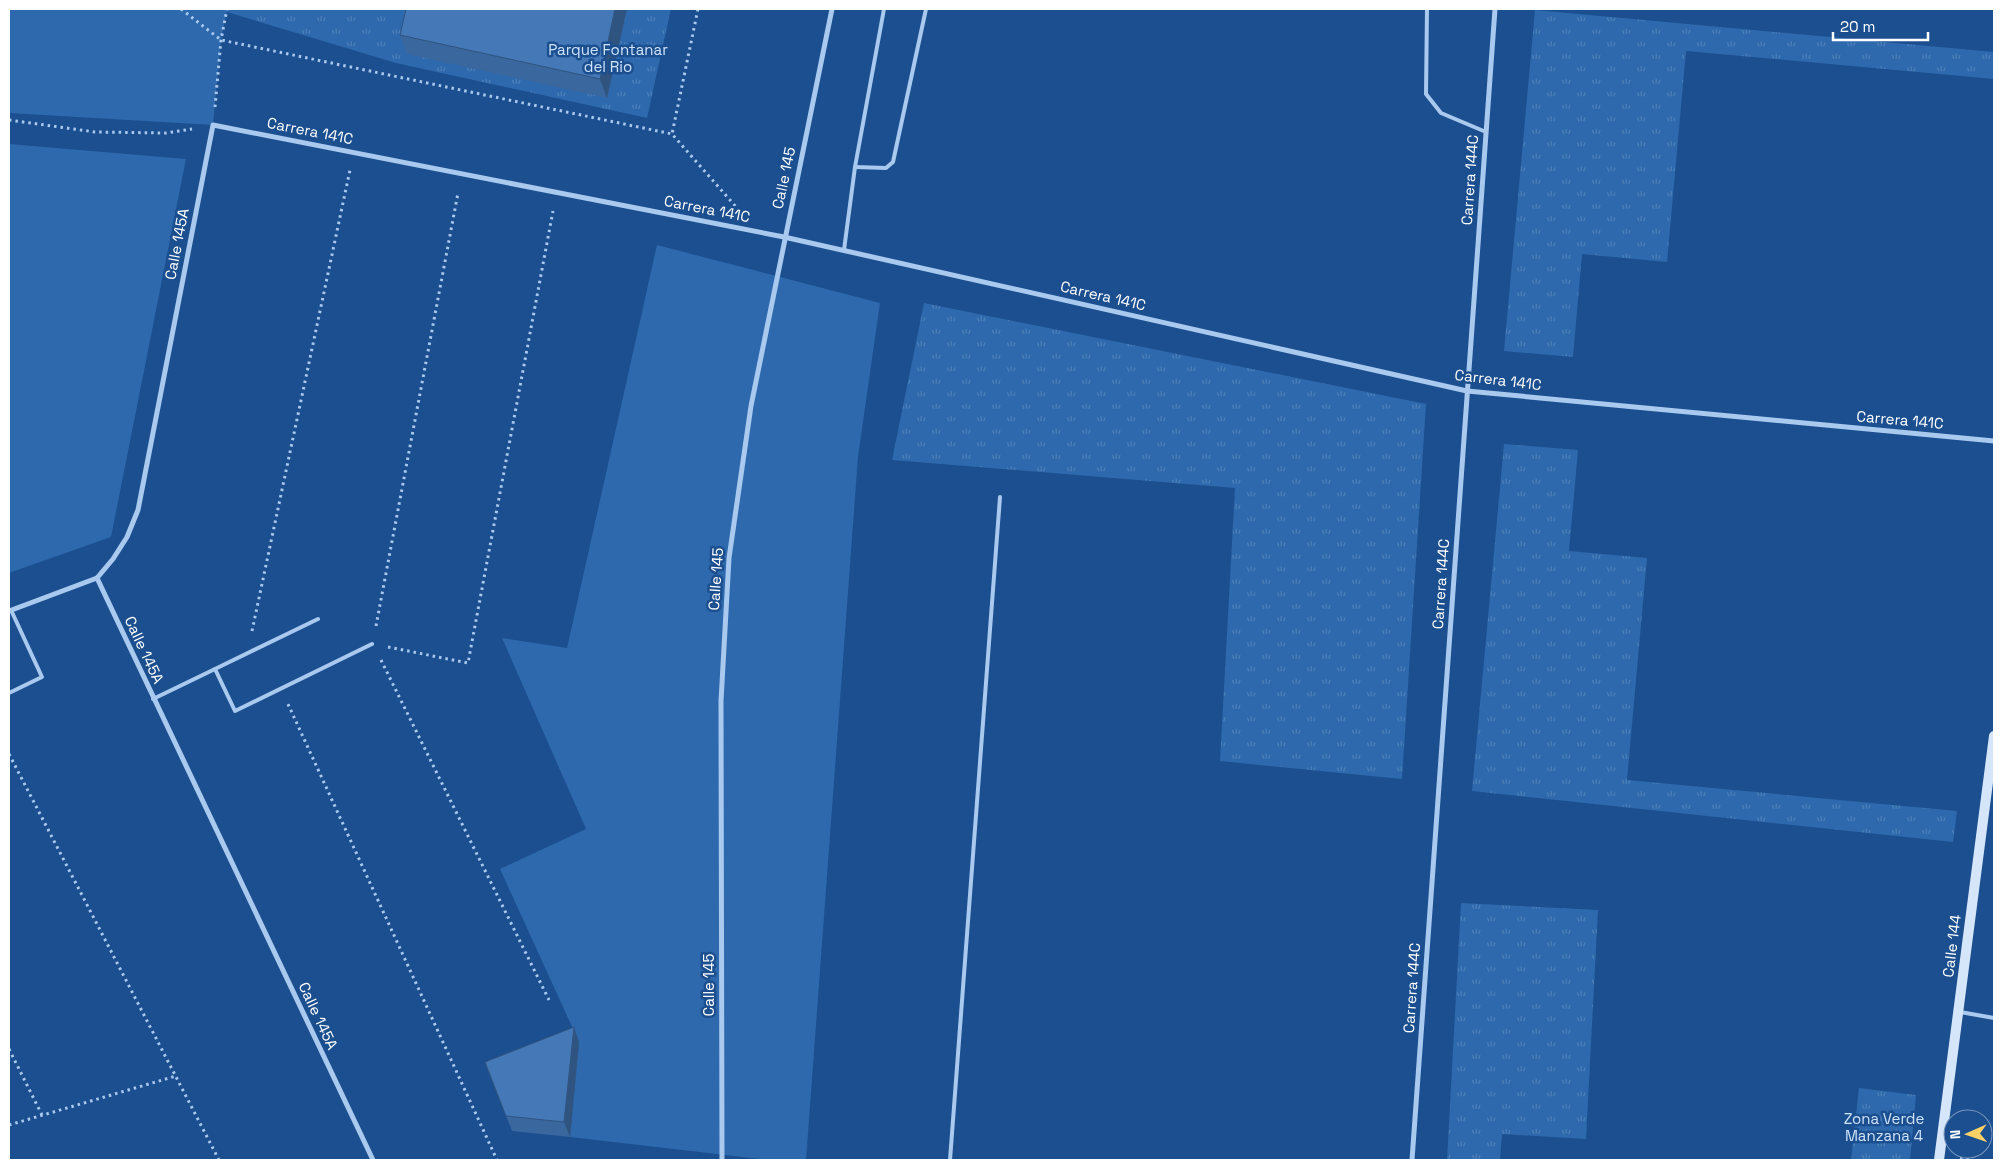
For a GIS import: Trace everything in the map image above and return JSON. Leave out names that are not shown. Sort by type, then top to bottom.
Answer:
[{"type":"street","name":"Calle 145","points":[[722,1160],[721,700],[729,558],[751,406],[784,236],[832,9]]},
{"type":"street","name":"Carrera 144C","points":[[1412,1160],[1495,9]]},
{"type":"street","name":"Carrera 141C","points":[[214,124],[784,236],[1467,391],[1994,442]]},
{"type":"street","name":"Calle 145A","points":[[214,124],[138,510],[127,537],[113,559],[97,578],[373,1160]]},
{"type":"street","points":[[10,610],[97,578]]},
{"type":"street","name":"Calle 144","points":[[1939,1160],[1994,736]]},
{"type":"lane","points":[[844,250],[855,167],[884,9]]},
{"type":"lane","points":[[855,167],[886,168],[893,162],[926,9]]},
{"type":"lane","points":[[1427,9],[1426,94],[1441,113],[1486,132]]},
{"type":"lane","points":[[950,1160],[1000,497]]},
{"type":"lane","points":[[9,693],[42,678],[10,610]]},
{"type":"lane","points":[[153,699],[318,619]]},
{"type":"lane","points":[[215,669],[235,711],[372,644]]},
{"type":"lane","points":[[1958,1011],[1994,1018]]},
{"type":"path","points":[[181,9],[222,40],[672,134],[758,232]]},
{"type":"path","points":[[9,120],[95,132],[166,133],[214,124],[227,9]]},
{"type":"path","points":[[672,134],[698,9]]},
{"type":"path","points":[[247,654],[354,152]]},
{"type":"path","points":[[461,173],[372,644],[549,1000]]},
{"type":"path","points":[[372,644],[468,663],[556,192]]},
{"type":"path","points":[[281,689],[497,1160]]},
{"type":"path","points":[[9,754],[218,1160]]},
{"type":"path","points":[[9,1049],[42,1115]]},
{"type":"path","points":[[9,1125],[176,1076]]},
{"type":"green space","points":[[9,9],[217,9],[227,11],[221,40],[213,125],[9,113]]},
{"type":"green space","name":"Parque Fontanar del Rio","points":[[217,9],[671,9],[647,118],[396,63]]},
{"type":"green space","points":[[1535,10],[1994,52],[1994,79],[1686,51],[1667,262],[1582,254],[1573,357],[1504,351]]},
{"type":"green space","points":[[9,144],[186,159],[111,537],[9,573]]},
{"type":"green space","points":[[657,245],[880,303],[858,457],[806,1160],[768,1160],[570,1137],[579,1042],[500,869],[586,829],[502,638],[567,648]]},
{"type":"green space","points":[[924,303],[1426,404],[1402,779],[1220,761],[1235,488],[892,460]]},
{"type":"green space","points":[[1504,444],[1578,450],[1569,551],[1647,558],[1627,780],[1957,811],[1953,842],[1472,791]]},
{"type":"green space","points":[[1461,903],[1598,910],[1586,1139],[1502,1134],[1500,1160],[1447,1160]]},
{"type":"green space","name":"Zona Verde Manzana 4","points":[[1859,1088],[1916,1095],[1910,1160],[1851,1160]]},
{"type":"building","points":[[406,9],[615,9],[600,79],[400,35]]},
{"type":"building","points":[[574,1027],[564,1122],[506,1116],[485,1062]]}]
